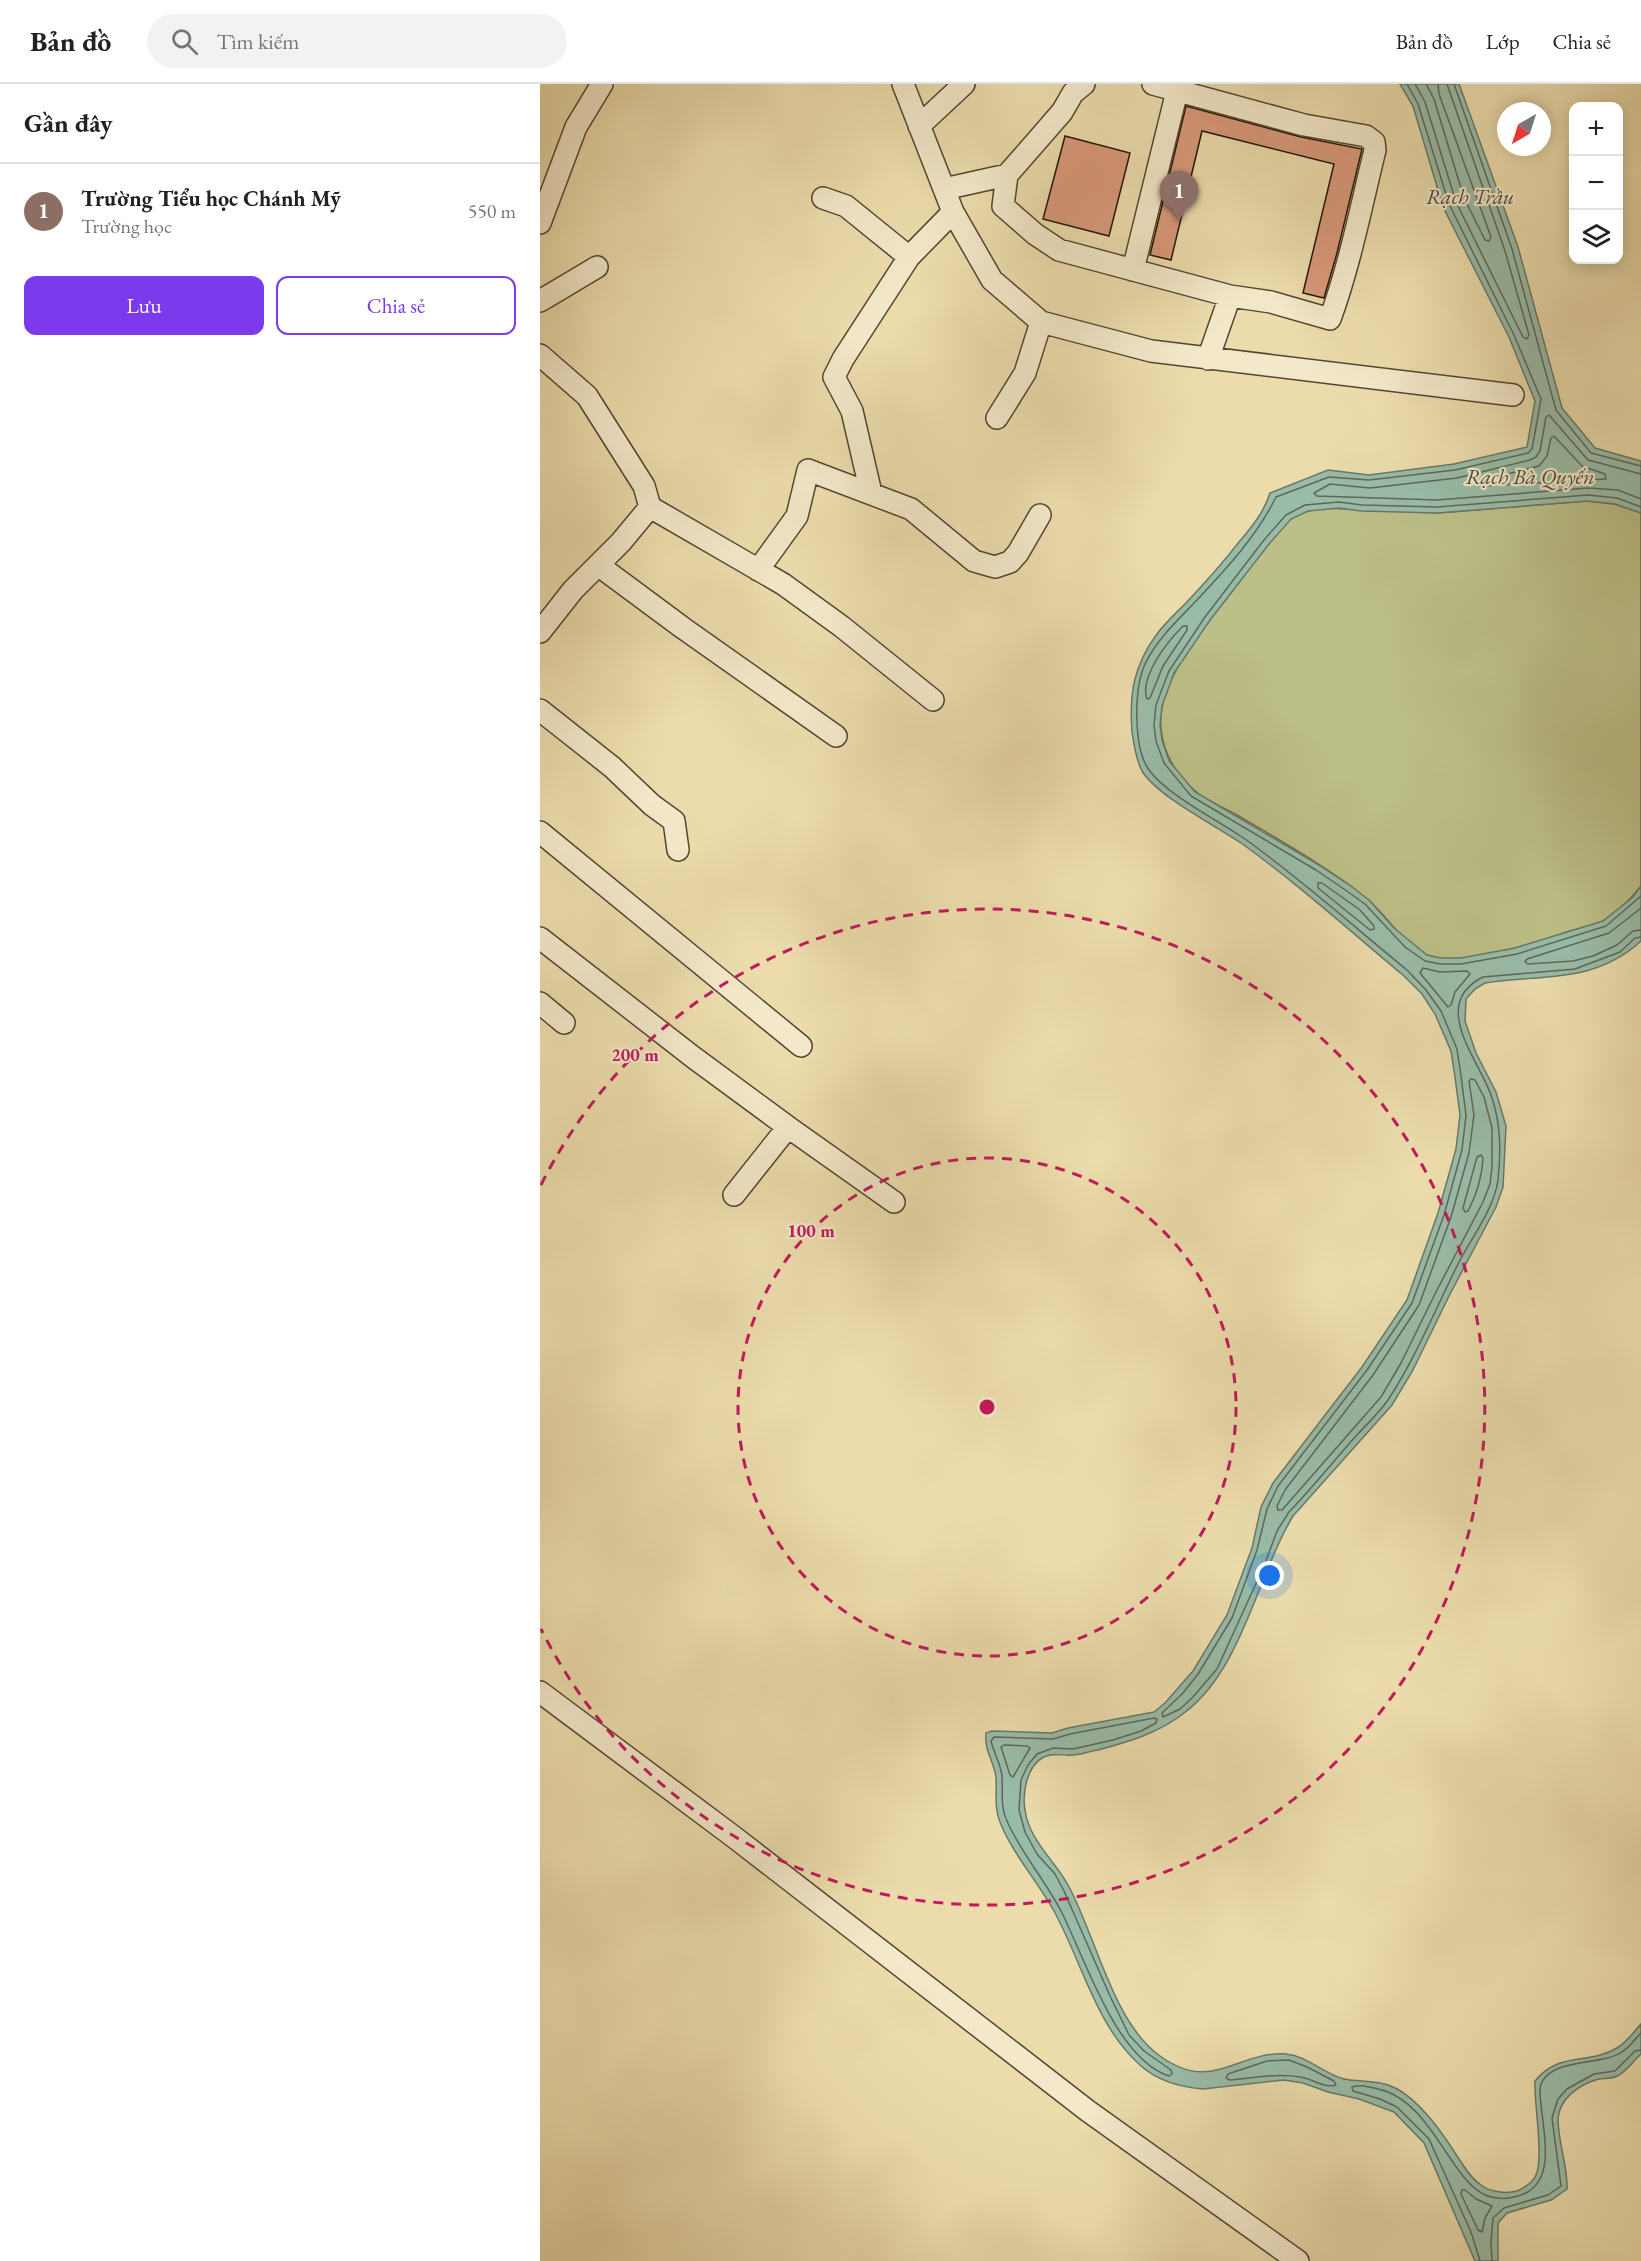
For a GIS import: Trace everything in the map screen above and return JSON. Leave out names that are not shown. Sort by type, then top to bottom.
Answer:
[{"type":"street","points":[[540,223],[576,127],[602,84]]},
{"type":"street","points":[[903,84],[953,212],[992,280],[1041,322],[1151,351],[1513,395]]},
{"type":"street","points":[[919,126],[964,84]]},
{"type":"street","points":[[1084,84],[1073,93],[1062,112],[1007,175],[1003,206],[1035,234],[1059,250],[1230,296],[1271,302],[1330,319],[1352,251],[1376,150],[1374,141],[1366,136],[1304,125],[1153,84]]},
{"type":"street","points":[[1133,270],[1177,91]]},
{"type":"street","points":[[944,189],[1007,175]]},
{"type":"street","points":[[823,198],[846,206],[909,257]]},
{"type":"street","points":[[871,494],[852,411],[834,377],[843,359],[909,257],[953,212]]},
{"type":"street","points":[[540,301],[597,267]]},
{"type":"street","points":[[1208,359],[1230,296]]},
{"type":"street","points":[[997,418],[1025,373],[1041,322]]},
{"type":"street","points":[[540,355],[587,396],[644,486],[650,507],[783,584],[841,626],[933,700]]},
{"type":"street","points":[[758,570],[797,516],[808,470],[911,509],[974,561],[995,567],[1010,562],[1018,553],[1040,515]]},
{"type":"street","points":[[540,632],[573,590],[621,542],[650,507]]},
{"type":"street","points":[[598,565],[836,736]]},
{"type":"street","points":[[540,710],[612,767],[652,805],[674,821],[678,850]]},
{"type":"street","points":[[540,832],[801,1046]]},
{"type":"street","points":[[540,938],[693,1058],[894,1202]]},
{"type":"street","points":[[540,1003],[564,1023]]},
{"type":"street","points":[[734,1195],[788,1127]]},
{"type":"street","points":[[540,1692],[744,1845],[1089,2111],[1298,2261]]},
{"type":"green space","points":[[1587,501],[1615,504],[1641,513],[1641,886],[1605,920],[1500,952],[1461,959],[1429,956],[1403,938],[1374,905],[1351,886],[1287,844],[1203,797],[1176,770],[1164,746],[1161,728],[1161,711],[1174,675],[1195,639],[1258,556],[1282,528],[1297,515],[1324,508],[1438,513]]},
{"type":"water","name":"Rạch Bà Quyến","points":[[1400,84],[1459,84],[1518,247],[1562,408],[1595,448],[1641,461],[1641,513],[1615,504],[1587,501],[1438,513],[1361,511],[1339,508],[1308,511],[1291,519],[1210,620],[1174,673],[1162,706],[1160,725],[1162,740],[1169,761],[1195,792],[1348,884],[1369,900],[1394,928],[1427,955],[1461,958],[1515,948],[1603,921],[1633,897],[1641,886],[1641,941],[1623,955],[1586,971],[1485,983],[1475,989],[1466,999],[1465,1021],[1476,1053],[1496,1092],[1506,1126],[1503,1187],[1496,1207],[1413,1370],[1392,1405],[1293,1516],[1280,1540],[1234,1648],[1204,1695],[1174,1720],[1143,1736],[1082,1754],[1053,1755],[1042,1758],[1029,1774],[1024,1803],[1031,1831],[1068,1885],[1118,2001],[1130,2023],[1160,2056],[1178,2067],[1195,2071],[1210,2071],[1268,2055],[1294,2055],[1336,2077],[1388,2085],[1418,2105],[1436,2125],[1470,2175],[1493,2191],[1517,2191],[1533,2180],[1536,2175],[1539,2143],[1535,2081],[1554,2066],[1596,2056],[1617,2048],[1641,2024],[1641,2054],[1630,2066],[1615,2077],[1599,2079],[1584,2085],[1571,2093],[1562,2105],[1558,2128],[1567,2189],[1551,2200],[1507,2213],[1498,2223],[1498,2261],[1475,2261],[1424,2143],[1394,2112],[1359,2099],[1284,2080],[1203,2089],[1186,2087],[1161,2079],[1140,2065],[1112,2032],[1091,1993],[1054,1911],[1005,1834],[997,1811],[996,1777],[986,1739],[986,1733],[992,1731],[1052,1733],[1154,1712],[1193,1671],[1227,1615],[1252,1548],[1261,1507],[1273,1483],[1362,1367],[1407,1300],[1438,1213],[1456,1149],[1460,1115],[1451,1051],[1435,1014],[1422,994],[1403,975],[1282,874],[1241,843],[1173,800],[1150,781],[1142,771],[1132,732],[1131,705],[1135,680],[1149,646],[1163,626],[1206,581],[1248,531],[1261,513],[1270,493],[1328,470],[1369,475],[1454,464],[1527,447],[1535,401],[1509,337],[1443,207],[1413,106]]},
{"type":"building","points":[[1186,106],[1301,137],[1362,149],[1324,298],[1303,293],[1334,164],[1202,131],[1171,260],[1150,255]]},
{"type":"building","points":[[1065,136],[1130,153],[1109,236],[1043,219]]},
{"type":"place","name":"Trường Tiểu học Chánh Mỹ","points":[[1179,221]]},
{"type":"water label","name":"Rạch Trầu","points":[[1470,196]]}]
